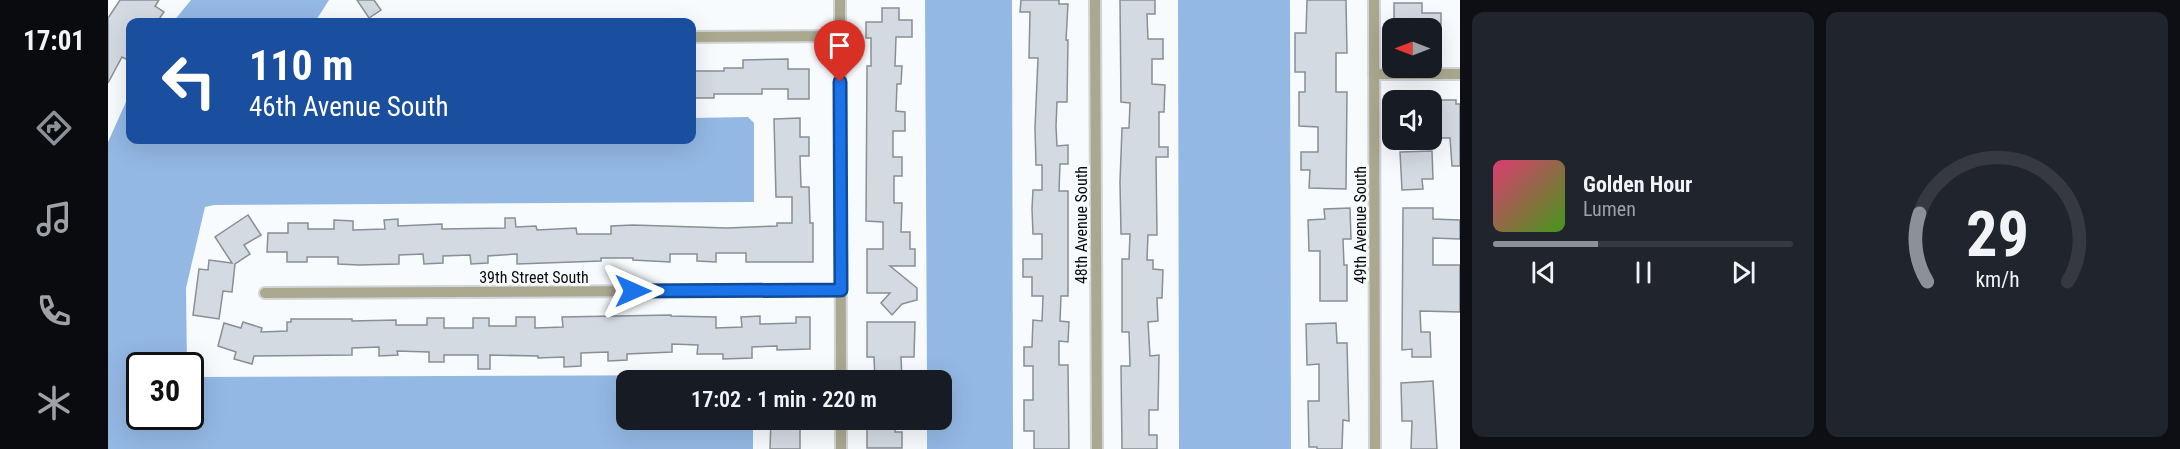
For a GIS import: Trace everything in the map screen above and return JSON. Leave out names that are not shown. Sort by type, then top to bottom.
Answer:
[{"type":"street","points":[[840,0],[841,370]]},
{"type":"street","name":"48th Avenue South","points":[[1095,0],[1097,449]]},
{"type":"street","name":"49th Avenue South","points":[[1374,0],[1376,449]]},
{"type":"street","points":[[696,37],[840,36]]},
{"type":"street","points":[[1374,74],[1460,74]]},
{"type":"street","name":"39th Street South","points":[[265,293],[841,290]]},
{"type":"street","points":[[841,430],[841,449]]},
{"type":"water","points":[[191,0],[329,0],[318,18],[176,18]]},
{"type":"water","points":[[925,0],[1012,0],[1013,449],[927,449],[927,430],[952,430],[952,370],[927,370]]},
{"type":"water","points":[[1178,0],[1290,0],[1291,449],[1179,449]]},
{"type":"water","points":[[126,102],[126,144],[696,144],[696,118],[748,117],[754,123],[754,202],[214,205],[205,207],[186,288],[187,352],[126,352],[126,430],[204,430],[204,377],[616,375],[616,430],[753,430],[753,449],[108,449],[108,142]]},
{"type":"building","points":[[120,0],[159,0],[155,6],[164,12],[160,18],[126,18],[126,59],[122,57],[108,83],[108,18]]},
{"type":"building","points":[[357,0],[374,0],[381,10],[369,18]]},
{"type":"building","points":[[1021,0],[1059,0],[1059,4],[1068,4],[1067,102],[1057,102],[1056,126],[1057,146],[1068,145],[1068,164],[1060,164],[1059,191],[1068,191],[1068,296],[1061,296],[1060,321],[1069,322],[1068,342],[1059,341],[1059,365],[1068,365],[1069,449],[1034,449],[1034,431],[1024,431],[1024,400],[1033,400],[1033,366],[1024,366],[1024,347],[1032,347],[1033,320],[1042,321],[1043,296],[1032,296],[1032,277],[1023,277],[1023,259],[1042,259],[1042,234],[1033,234],[1032,209],[1033,190],[1042,190],[1042,165],[1036,165],[1038,58],[1029,58],[1030,12],[1020,12]]},
{"type":"building","points":[[1120,0],[1155,0],[1155,14],[1147,14],[1148,39],[1163,39],[1163,59],[1152,59],[1152,84],[1165,85],[1164,112],[1159,112],[1159,147],[1168,147],[1168,157],[1156,157],[1157,235],[1148,235],[1147,260],[1153,260],[1153,269],[1163,270],[1162,298],[1157,298],[1158,321],[1148,322],[1150,356],[1159,355],[1158,410],[1149,410],[1149,435],[1157,435],[1157,449],[1122,449],[1121,366],[1130,366],[1129,332],[1122,332],[1122,259],[1129,259],[1130,234],[1121,234],[1120,182],[1122,128],[1129,128],[1130,103],[1121,102]]},
{"type":"building","points":[[1307,0],[1346,0],[1347,53],[1336,53],[1336,92],[1347,92],[1346,189],[1309,188],[1310,170],[1301,170],[1301,152],[1318,152],[1318,127],[1299,126],[1299,92],[1305,92],[1305,72],[1295,72],[1295,33],[1306,33]]},
{"type":"building","points":[[1394,3],[1422,3],[1422,13],[1441,13],[1441,18],[1394,18]]},
{"type":"building","points":[[882,8],[899,8],[899,20],[912,20],[912,37],[896,37],[895,66],[902,66],[901,84],[897,84],[896,111],[905,112],[905,131],[893,131],[893,157],[902,157],[902,176],[894,176],[894,203],[902,203],[901,232],[910,232],[910,249],[915,249],[915,266],[890,266],[917,288],[917,300],[902,304],[892,315],[881,303],[890,293],[867,293],[867,249],[883,249],[883,222],[866,221],[867,66],[871,66],[871,38],[866,38],[866,22],[882,22]]},
{"type":"building","points":[[788,59],[788,69],[809,69],[809,99],[788,99],[788,89],[762,89],[762,94],[714,94],[714,98],[696,98],[696,71],[743,68],[743,60]]},
{"type":"building","points":[[1442,100],[1456,100],[1456,104],[1460,104],[1460,166],[1452,166],[1450,138],[1442,138]]},
{"type":"building","points":[[800,118],[800,137],[809,137],[809,156],[800,156],[801,187],[809,187],[810,223],[813,223],[813,262],[746,262],[746,253],[716,253],[716,262],[697,261],[697,254],[670,254],[670,262],[633,260],[633,258],[601,258],[601,261],[517,264],[517,254],[488,256],[488,263],[471,264],[470,255],[443,256],[443,263],[424,264],[423,254],[399,255],[399,264],[359,265],[338,264],[338,257],[307,257],[307,262],[287,262],[287,252],[267,252],[268,233],[288,233],[288,223],[308,223],[308,229],[334,229],[334,220],[353,221],[353,230],[385,229],[384,220],[398,219],[398,226],[442,224],[442,229],[505,228],[505,218],[515,218],[516,227],[536,226],[537,230],[576,228],[577,234],[611,234],[611,226],[727,228],[777,226],[777,223],[792,223],[792,197],[776,197],[774,119]]},
{"type":"building","points":[[1432,151],[1433,179],[1422,179],[1423,189],[1402,190],[1400,152]]},
{"type":"building","points":[[1350,208],[1351,239],[1343,239],[1344,265],[1347,265],[1347,301],[1320,301],[1320,251],[1309,251],[1308,220],[1325,219],[1324,209]]},
{"type":"building","points":[[1403,208],[1433,208],[1433,219],[1460,220],[1460,239],[1433,238],[1433,265],[1460,265],[1460,312],[1420,311],[1421,332],[1430,332],[1431,357],[1412,357],[1412,349],[1402,350]]},
{"type":"building","points":[[248,215],[261,235],[244,245],[250,254],[235,264],[232,292],[223,291],[219,319],[193,315],[199,269],[208,270],[209,260],[232,263],[215,237]]},
{"type":"building","points":[[671,315],[716,317],[716,328],[742,327],[741,317],[760,316],[760,324],[796,323],[796,317],[810,317],[810,349],[777,350],[777,346],[752,347],[752,358],[723,359],[723,354],[697,354],[698,345],[672,344],[672,352],[627,354],[627,360],[608,361],[608,352],[581,353],[581,366],[564,367],[564,357],[490,355],[490,369],[478,369],[478,355],[444,355],[444,362],[429,362],[429,352],[397,351],[398,355],[379,356],[379,347],[352,348],[352,355],[254,356],[252,364],[234,359],[236,352],[218,346],[224,323],[241,328],[243,322],[262,328],[261,332],[287,331],[287,322],[291,322],[291,319],[396,320],[396,325],[427,325],[427,318],[444,318],[444,328],[473,328],[473,318],[489,318],[489,326],[516,326],[516,317],[535,317],[535,328],[563,327],[562,317]]},
{"type":"building","points":[[867,322],[915,322],[914,357],[901,357],[902,370],[875,370],[874,357],[867,357]]},
{"type":"building","points":[[1336,323],[1337,343],[1347,343],[1349,421],[1343,420],[1342,449],[1317,449],[1317,447],[1309,447],[1308,401],[1319,401],[1319,364],[1307,365],[1306,324]]},
{"type":"building","points":[[1433,381],[1437,449],[1411,449],[1412,421],[1402,421],[1401,383]]},
{"type":"building","points":[[771,430],[800,430],[800,449],[770,449]]},
{"type":"building","points":[[867,430],[902,432],[902,448],[867,448]]},
{"type":"route","points":[[633,291],[841,290],[840,82]]}]
